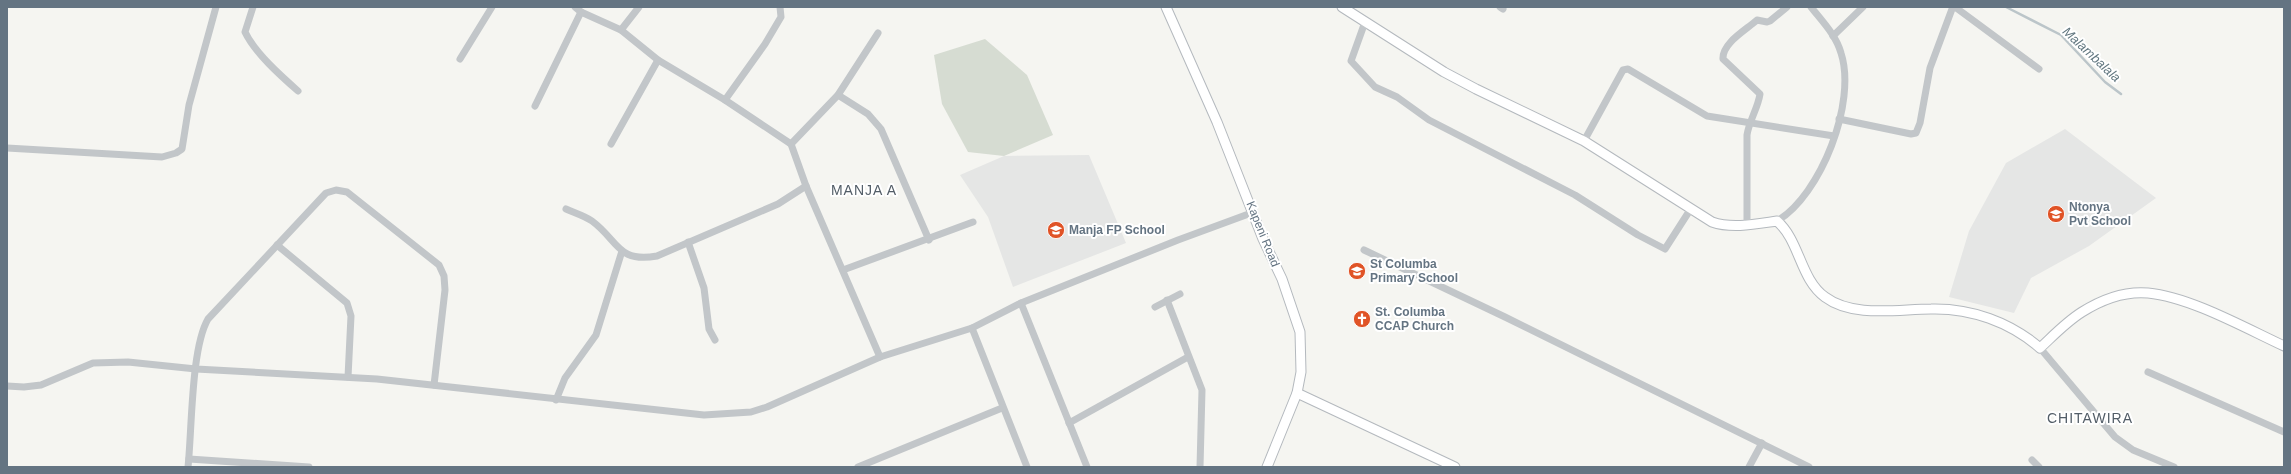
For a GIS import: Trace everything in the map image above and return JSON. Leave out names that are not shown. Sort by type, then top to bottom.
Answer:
[{"type":"street","points":[[7,148],[162,157],[176,153],[182,149],[189,105],[216,7]]},
{"type":"street","points":[[460,59],[492,7]]},
{"type":"street","points":[[621,30],[639,7]]},
{"type":"street","points":[[725,100],[768,39],[781,17],[780,7]]},
{"type":"street","name":"Kapeni Road","points":[[1166,7],[1218,122],[1254,212],[1263,239],[1282,279],[1300,332],[1301,372],[1297,393],[1267,467]]},
{"type":"street","points":[[1342,7],[1476,89],[1584,141],[1690,210],[1719,224],[1747,225],[1777,221],[1797,206],[1819,176],[1839,119],[1844,91],[1844,64],[1839,46],[1811,7]]},
{"type":"street","points":[[1747,225],[1746,172],[1749,122],[1759,100],[1760,94],[1723,59],[1723,53],[1727,46],[1757,20],[1767,22],[1770,21],[1787,7]]},
{"type":"street","points":[[1833,36],[1863,7]]},
{"type":"street","points":[[1839,119],[1916,133],[1920,123],[1930,68],[1952,9],[1955,7],[2039,69]]},
{"type":"street","points":[[251,8],[245,32],[249,40],[282,78],[298,90]]},
{"type":"street","points":[[535,106],[578,10],[621,30],[658,60],[725,100],[791,144],[806,186],[880,357]]},
{"type":"street","points":[[1366,22],[1351,61],[1375,87],[1397,97],[1429,120],[1575,195],[1638,236],[1665,249],[1690,210]]},
{"type":"street","points":[[791,144],[838,95],[878,33]]},
{"type":"street","points":[[611,144],[658,60]]},
{"type":"street","points":[[1584,141],[1623,70],[1628,69],[1707,116],[1834,136]]},
{"type":"street","points":[[838,95],[868,114],[881,129],[929,240]]},
{"type":"street","points":[[566,209],[592,220],[622,251],[630,256],[648,258],[657,256],[778,204],[806,186]]},
{"type":"street","points":[[188,467],[196,370],[202,329],[208,319],[326,193],[336,190],[347,192],[439,265],[444,276],[446,290],[434,385]]},
{"type":"street","points":[[7,386],[24,387],[41,385],[99,362],[128,362],[196,370],[348,377],[480,389],[556,400],[704,415],[751,412],[788,399],[880,357],[972,328],[1021,303],[1178,240],[1254,212]]},
{"type":"street","points":[[1777,221],[1786,229],[1812,283],[1825,297],[1839,304],[1860,309],[1933,309],[1980,314],[2017,331],[2040,348],[2115,437],[2133,450],[2174,467]]},
{"type":"street","points":[[843,270],[929,240],[973,222]]},
{"type":"street","points":[[688,242],[704,288],[710,329],[714,340]]},
{"type":"street","points":[[277,245],[348,303],[351,316],[348,377]]},
{"type":"street","points":[[1364,250],[1809,467]]},
{"type":"street","points":[[556,400],[565,378],[596,335],[622,251]]},
{"type":"street","points":[[2040,348],[2072,319],[2096,304],[2114,297],[2147,293],[2195,306],[2284,346]]},
{"type":"street","points":[[1155,307],[1180,294]]},
{"type":"street","points":[[1167,300],[1202,390],[1200,467]]},
{"type":"street","points":[[1021,303],[1087,467]]},
{"type":"street","points":[[972,328],[1002,408],[1027,467]]},
{"type":"street","points":[[1069,423],[1188,357]]},
{"type":"street","points":[[2148,372],[2284,432]]},
{"type":"street","points":[[1297,393],[1455,467]]},
{"type":"street","points":[[858,467],[1002,408]]},
{"type":"street","points":[[1749,467],[1762,443]]},
{"type":"street","points":[[189,459],[309,467]]},
{"type":"street","points":[[2032,460],[2039,467]]},
{"type":"shaded area","points":[[985,39],[1027,75],[1053,135],[1004,156],[968,152],[942,104],[934,55]]},
{"type":"shaded area","name":"Ntonya Pvt School","points":[[2065,129],[2156,198],[2089,246],[2031,278],[2014,313],[1949,297],[1969,231],[2006,163]]},
{"type":"shaded area","name":"Manja FP School","points":[[1089,155],[1126,243],[1013,287],[988,217],[960,175],[1004,156]]},
{"type":"waterway","name":"Malambalala","points":[[2006,7],[2061,35],[2105,82],[2121,94]]},
{"type":"place","name":"Ntonya Pvt School","points":[[2056,214]]},
{"type":"place","name":"Manja FP School","points":[[1056,230]]},
{"type":"place","name":"St Columba Primary School","points":[[1357,271]]},
{"type":"place","name":"St. Columba CCAP Church","points":[[1362,319]]},
{"type":"district","name":"MANJA A","points":[[864,190]]},
{"type":"district","name":"CHITAWIRA","points":[[2090,418]]}]
